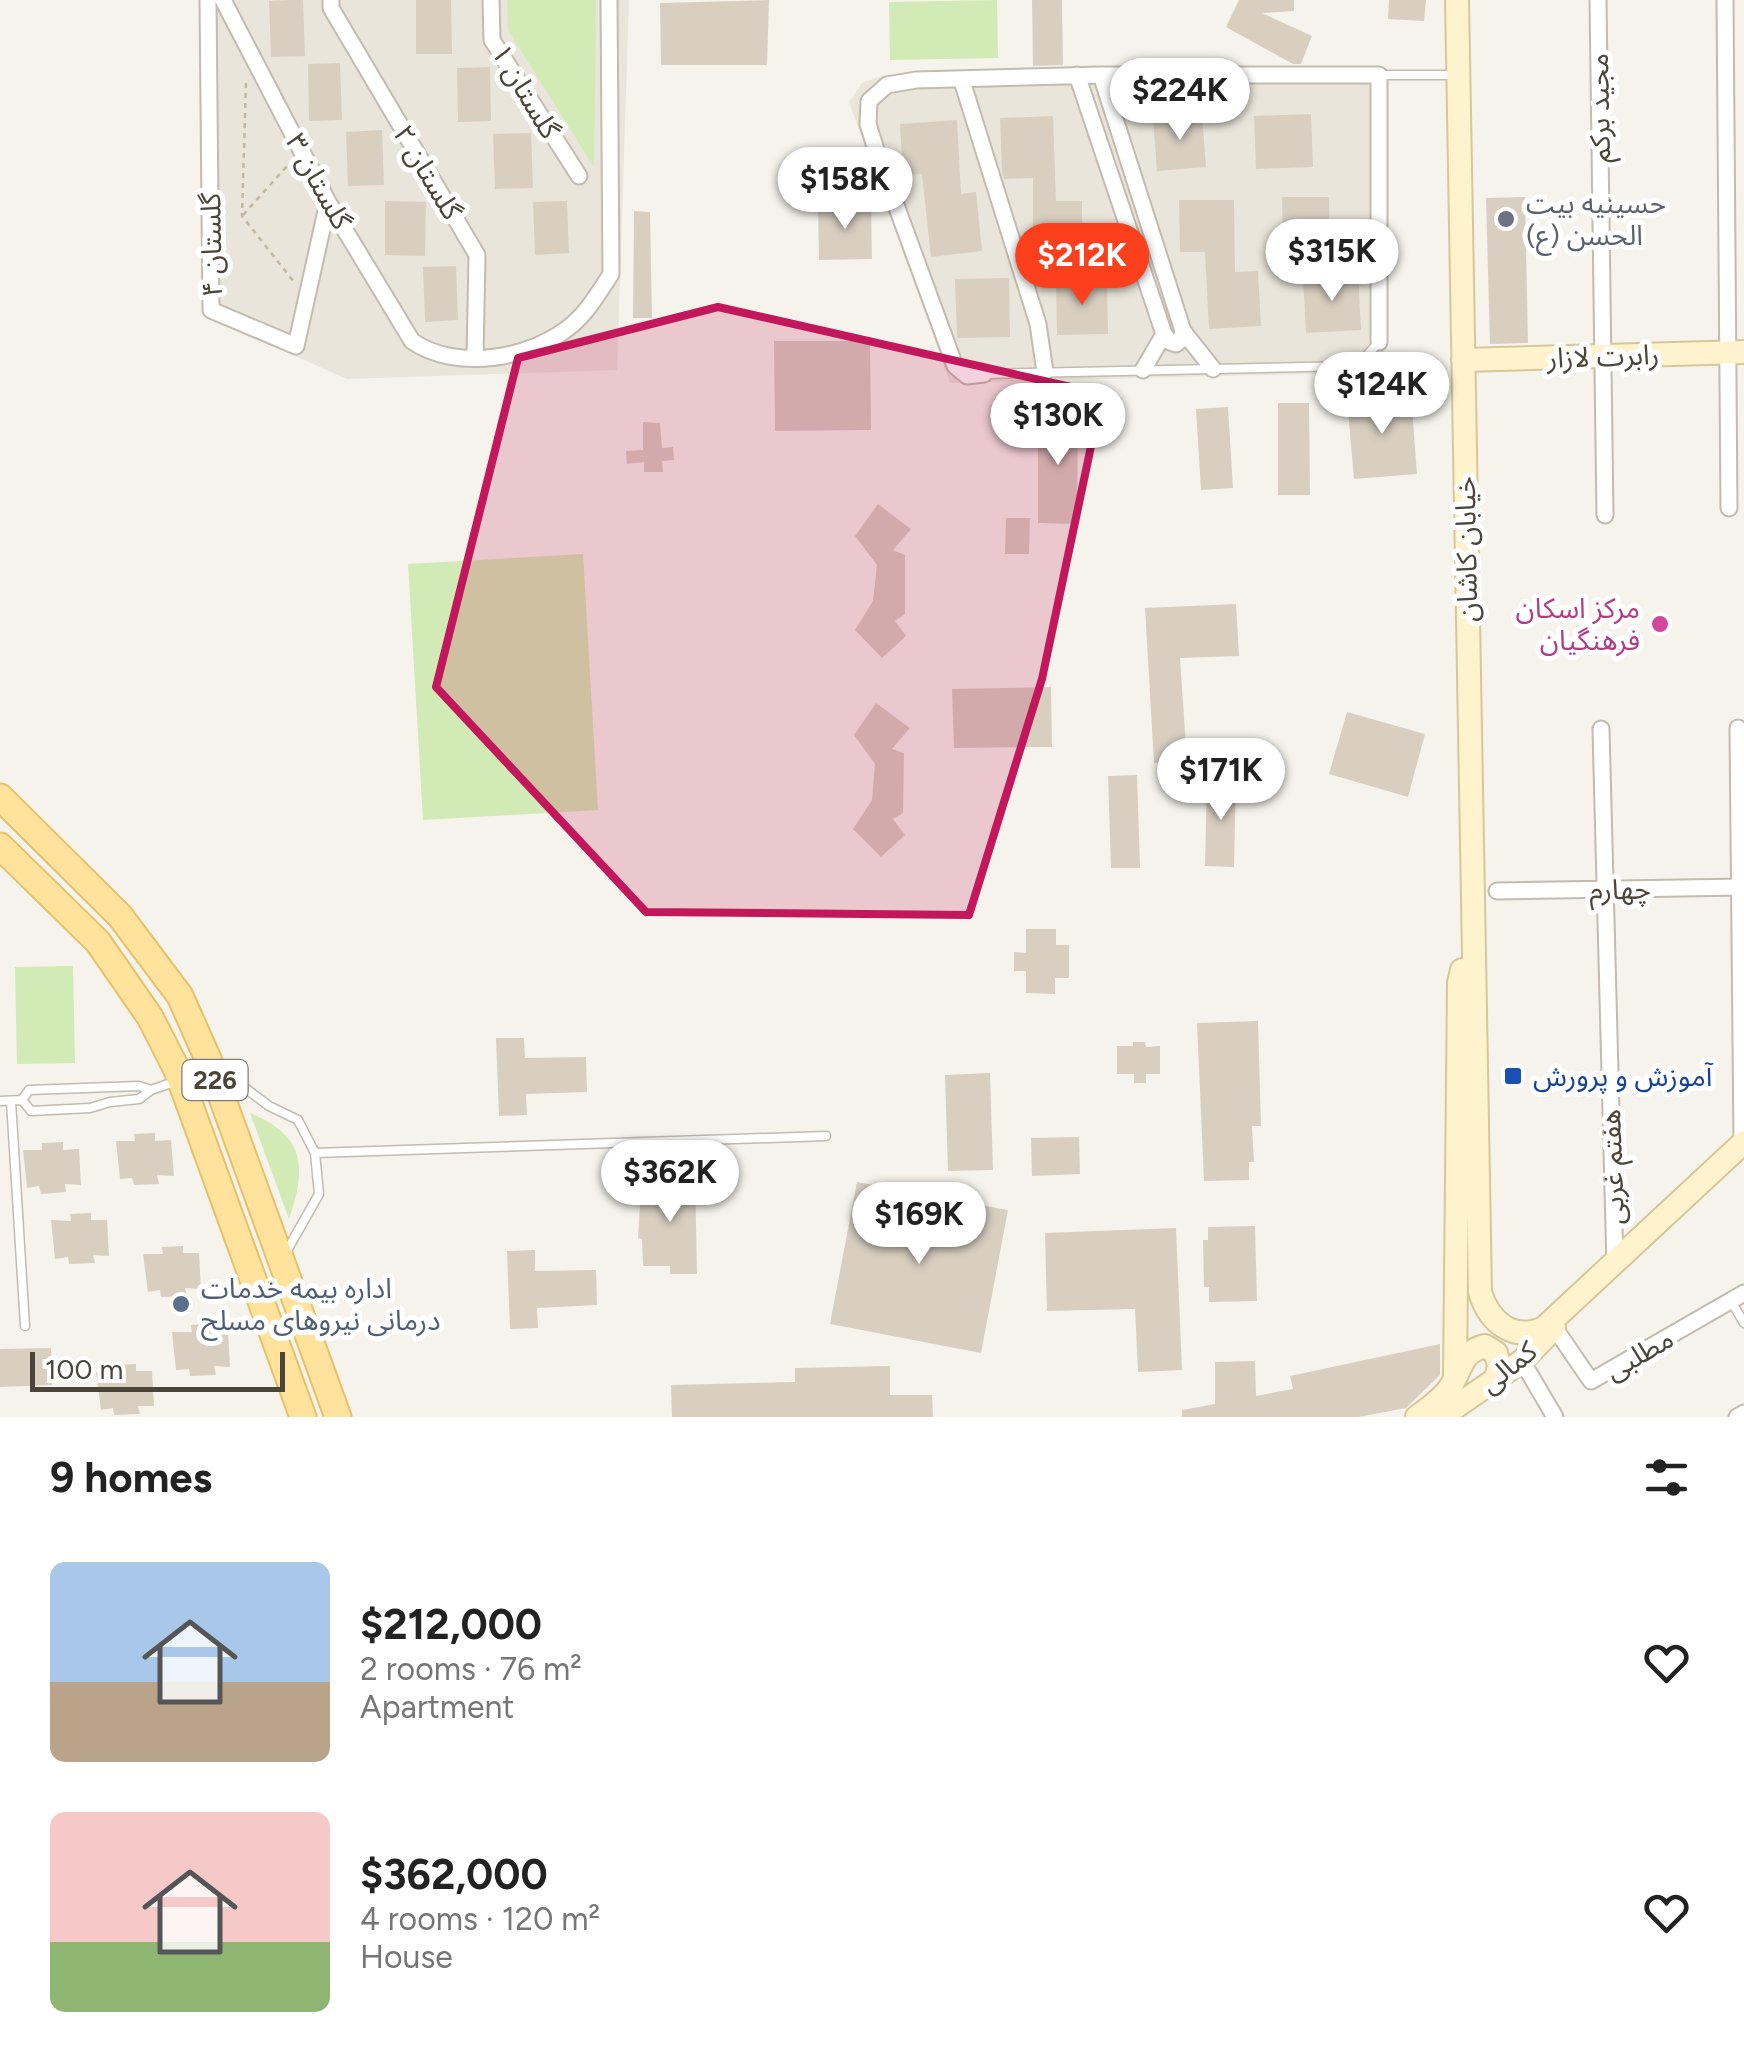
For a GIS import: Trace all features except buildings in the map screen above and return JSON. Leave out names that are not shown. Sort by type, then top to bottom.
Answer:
[{"type":"main road","name":"226","points":[[0,797],[120,916],[180,996],[208,1059],[338,1417]]},
{"type":"main road","name":"226","points":[[0,846],[98,942],[150,1017],[179,1075],[303,1417]]},
{"type":"main road","points":[[179,1075],[180,1057],[188,1049],[199,1051],[208,1059]]},
{"type":"street","name":"گلستان ۴","points":[[208,0],[211,310],[296,346],[328,202]]},
{"type":"street","name":"گلستان ۳","points":[[222,0],[328,202],[412,341],[428,352],[475,358]]},
{"type":"street","name":"گلستان ۲","points":[[331,0],[331,8],[477,255],[475,358]]},
{"type":"street","name":"گلستان ۱","points":[[491,0],[492,40],[580,176]]},
{"type":"street","points":[[475,358],[513,353],[550,340],[591,305],[610,274],[609,0]]},
{"type":"street","name":"خیابان کاشان","points":[[1457,0],[1480,1292],[1493,1318],[1513,1332],[1536,1332],[1561,1318]]},
{"type":"street","name":"مجید برکم","points":[[1598,0],[1605,515]]},
{"type":"street","points":[[1724,0],[1736,353],[1729,508]]},
{"type":"street","points":[[1100,75],[1183,331],[1212,368]]},
{"type":"street","points":[[984,374],[966,376],[956,366],[868,124],[869,101],[887,86],[916,80],[1100,75],[1380,75],[1379,342]]},
{"type":"street","points":[[1077,76],[1164,334],[1176,344],[1183,331]]},
{"type":"street","points":[[962,81],[1038,324],[1046,372]]},
{"type":"street","points":[[1143,370],[1164,334]]},
{"type":"street","name":"رابرت لازار","points":[[1463,360],[1736,353]]},
{"type":"street","points":[[1561,1318],[1743,1143],[1738,728]]},
{"type":"street","name":"هفتم غربی","points":[[1600,729],[1615,1265]]},
{"type":"street","name":"چهارم","points":[[1497,890],[1742,887]]},
{"type":"street","name":"خیابان کاشان","points":[[1456,1376],[1459,983],[1473,919]]},
{"type":"street","name":"مطلبی","points":[[1561,1318],[1591,1382],[1738,1297]]},
{"type":"street","name":"کمالی","points":[[1440,1417],[1522,1361],[1561,1318]]},
{"type":"street","name":"کمالی","points":[[1417,1417],[1443,1396],[1463,1358],[1472,1350],[1485,1346],[1496,1353],[1496,1379]]},
{"type":"street","points":[[1522,1361],[1555,1417]]},
{"type":"street","points":[[1737,1417],[1744,1413]]},
{"type":"lane","points":[[1380,75],[1458,75]]},
{"type":"lane","points":[[984,374],[1347,366],[1360,363],[1379,342]]},
{"type":"lane","points":[[208,1059],[269,1106],[298,1120],[316,1153],[319,1194],[280,1262]]},
{"type":"lane","points":[[22,1100],[31,1111],[90,1108],[139,1099],[179,1075]]},
{"type":"lane","points":[[0,1101],[22,1100],[29,1090],[139,1086],[151,1090]]},
{"type":"lane","points":[[109,1087],[110,1102]]},
{"type":"lane","points":[[11,1101],[25,1326]]},
{"type":"lane","points":[[316,1153],[826,1136]]},
{"type":"lane","points":[[1738,1297],[1744,1323]]},
{"type":"path","points":[[246,84],[242,216],[307,299]]},
{"type":"path","points":[[242,216],[301,150]]},
{"type":"highlighted area","points":[[718,307],[1102,394],[1042,679],[969,915],[646,912],[436,687],[518,358]]},
{"type":"shaded area","points":[[202,0],[629,0],[617,370],[347,379],[204,316]]},
{"type":"shaded area","points":[[1383,72],[1386,349],[1371,370],[1346,373],[950,383],[849,102],[862,83],[885,75]]},
{"type":"green space","points":[[507,0],[596,0],[594,167],[508,30]]},
{"type":"green space","points":[[997,0],[998,58],[890,60],[889,2]]},
{"type":"green space","points":[[583,554],[598,810],[423,820],[408,564]]},
{"type":"green space","points":[[73,966],[75,1063],[17,1064],[15,967]]},
{"type":"green space","points":[[250,1113],[282,1132],[297,1155],[298,1183],[289,1219]]},
{"type":"place","name":"حسینیه بیت الحسن (ع)","points":[[1506,219]]},
{"type":"place","name":"مرکز اسکان فرهنگیان","points":[[1660,624]]},
{"type":"place","name":"آموزش و پرورش","points":[[1513,1076]]},
{"type":"place","name":"اداره بیمه خدمات درمانی نیروهای مسلح","points":[[181,1304]]}]
